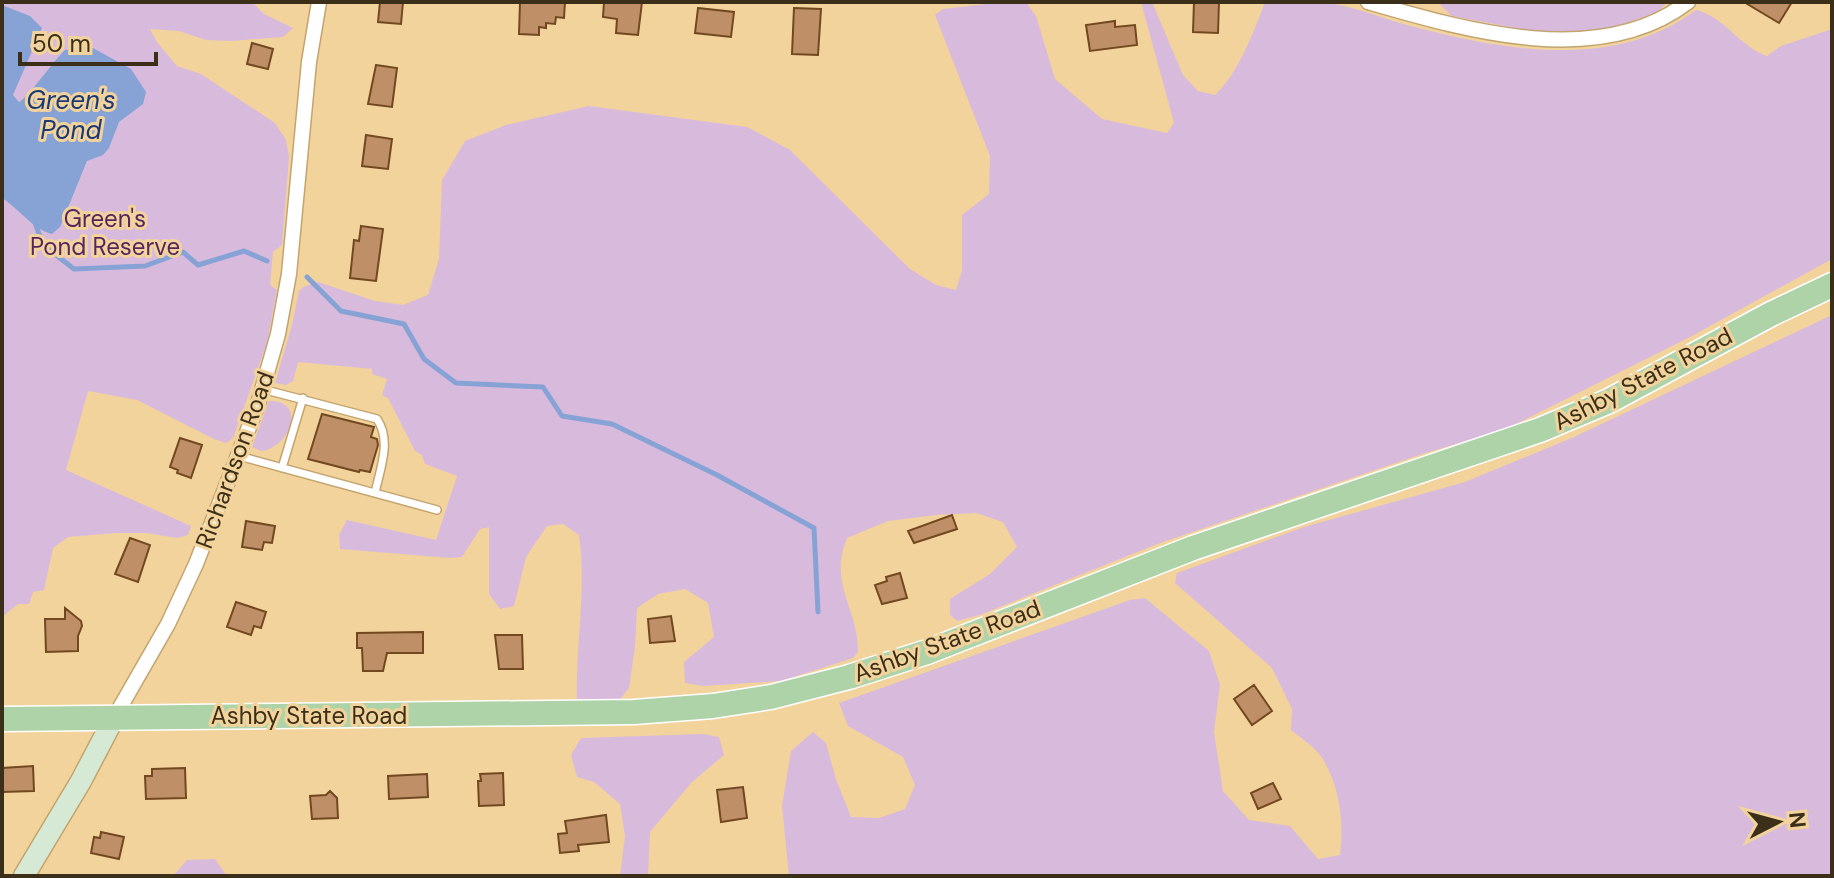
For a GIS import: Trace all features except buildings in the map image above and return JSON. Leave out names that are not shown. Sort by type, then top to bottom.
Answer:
[{"type":"main road","name":"Ashby State Road","points":[[2,719],[634,712],[713,706],[807,689],[927,652],[1222,538],[1540,430],[1609,401],[1771,314],[1832,285]]},
{"type":"street","name":"Richardson Road","points":[[24,876],[168,624],[196,564],[262,389],[278,334],[289,274],[309,62],[319,2]]},
{"type":"street","points":[[1368,2],[1451,24],[1567,40],[1594,39],[1629,31],[1666,16],[1688,2]]},
{"type":"lane","points":[[262,389],[377,419],[385,443],[375,493]]},
{"type":"lane","points":[[282,468],[303,398]]},
{"type":"lane","points":[[239,456],[437,510]]},
{"type":"green space","name":"Green's Pond Reserve","points":[[2,2],[252,2],[264,14],[293,28],[283,37],[231,41],[206,40],[179,31],[150,29],[177,66],[201,74],[275,123],[286,140],[289,157],[282,245],[273,252],[270,285],[277,290],[267,343],[233,438],[226,443],[137,400],[88,391],[66,470],[191,526],[188,535],[177,538],[146,533],[116,533],[68,537],[53,548],[44,590],[33,592],[29,604],[18,604],[2,617]]},
{"type":"green space","points":[[1026,2],[1036,16],[1055,79],[1102,119],[1167,133],[1174,123],[1141,2],[1152,2],[1183,75],[1198,91],[1215,95],[1238,64],[1265,2],[1330,3],[1476,41],[1553,50],[1591,49],[1628,42],[1663,30],[1696,10],[1715,19],[1748,46],[1767,56],[1781,46],[1832,29],[1832,259],[1690,337],[1504,430],[1422,454],[1160,543],[980,615],[957,621],[950,615],[950,599],[990,574],[1017,547],[1003,522],[976,513],[888,521],[847,538],[842,554],[842,583],[854,623],[858,652],[853,658],[781,681],[703,686],[685,683],[684,662],[714,637],[708,603],[685,589],[658,594],[637,608],[629,688],[614,707],[577,703],[581,556],[579,535],[563,524],[547,526],[526,557],[514,606],[500,609],[489,594],[489,527],[480,529],[462,557],[340,549],[339,535],[347,520],[436,540],[457,476],[425,464],[388,398],[382,395],[387,379],[372,374],[372,369],[298,362],[293,381],[286,385],[275,383],[299,291],[318,282],[375,301],[403,305],[428,295],[439,259],[442,180],[465,141],[506,125],[589,106],[747,127],[790,150],[910,269],[936,285],[956,290],[962,271],[962,215],[989,194],[990,156],[935,15],[943,9]]},
{"type":"green space","points":[[1437,2],[1667,2],[1659,11],[1611,29],[1570,35],[1452,16]]},
{"type":"green space","points":[[1832,315],[1832,876],[789,876],[782,806],[791,751],[813,732],[826,743],[851,817],[879,818],[905,809],[915,785],[903,757],[848,726],[839,703],[1130,600],[1145,598],[1209,651],[1220,685],[1214,732],[1223,791],[1249,820],[1290,826],[1318,859],[1340,855],[1341,819],[1334,783],[1321,757],[1291,730],[1292,709],[1272,668],[1175,583],[1177,573],[1304,527],[1465,482],[1574,437]]},
{"type":"green space","points":[[269,401],[288,408],[290,424],[280,442],[261,451],[252,447]]},
{"type":"green space","points":[[703,734],[719,737],[724,755],[692,782],[650,832],[648,876],[620,876],[625,836],[620,804],[594,782],[577,777],[571,755],[581,738]]},
{"type":"green space","points":[[215,859],[227,876],[173,876],[187,860]]},
{"type":"water","name":"Green's Pond","points":[[2,5],[30,16],[42,28],[13,95],[19,102],[65,50],[93,48],[131,69],[146,92],[143,104],[119,122],[109,148],[103,155],[87,161],[60,227],[52,234],[39,228],[2,198]]},
{"type":"waterway","points":[[34,220],[43,245],[74,269],[145,266],[183,252],[198,265],[244,251],[267,261]]},
{"type":"waterway","points":[[307,277],[341,311],[404,324],[424,359],[456,383],[543,387],[562,416],[612,424],[717,475],[814,528],[818,612]]}]
